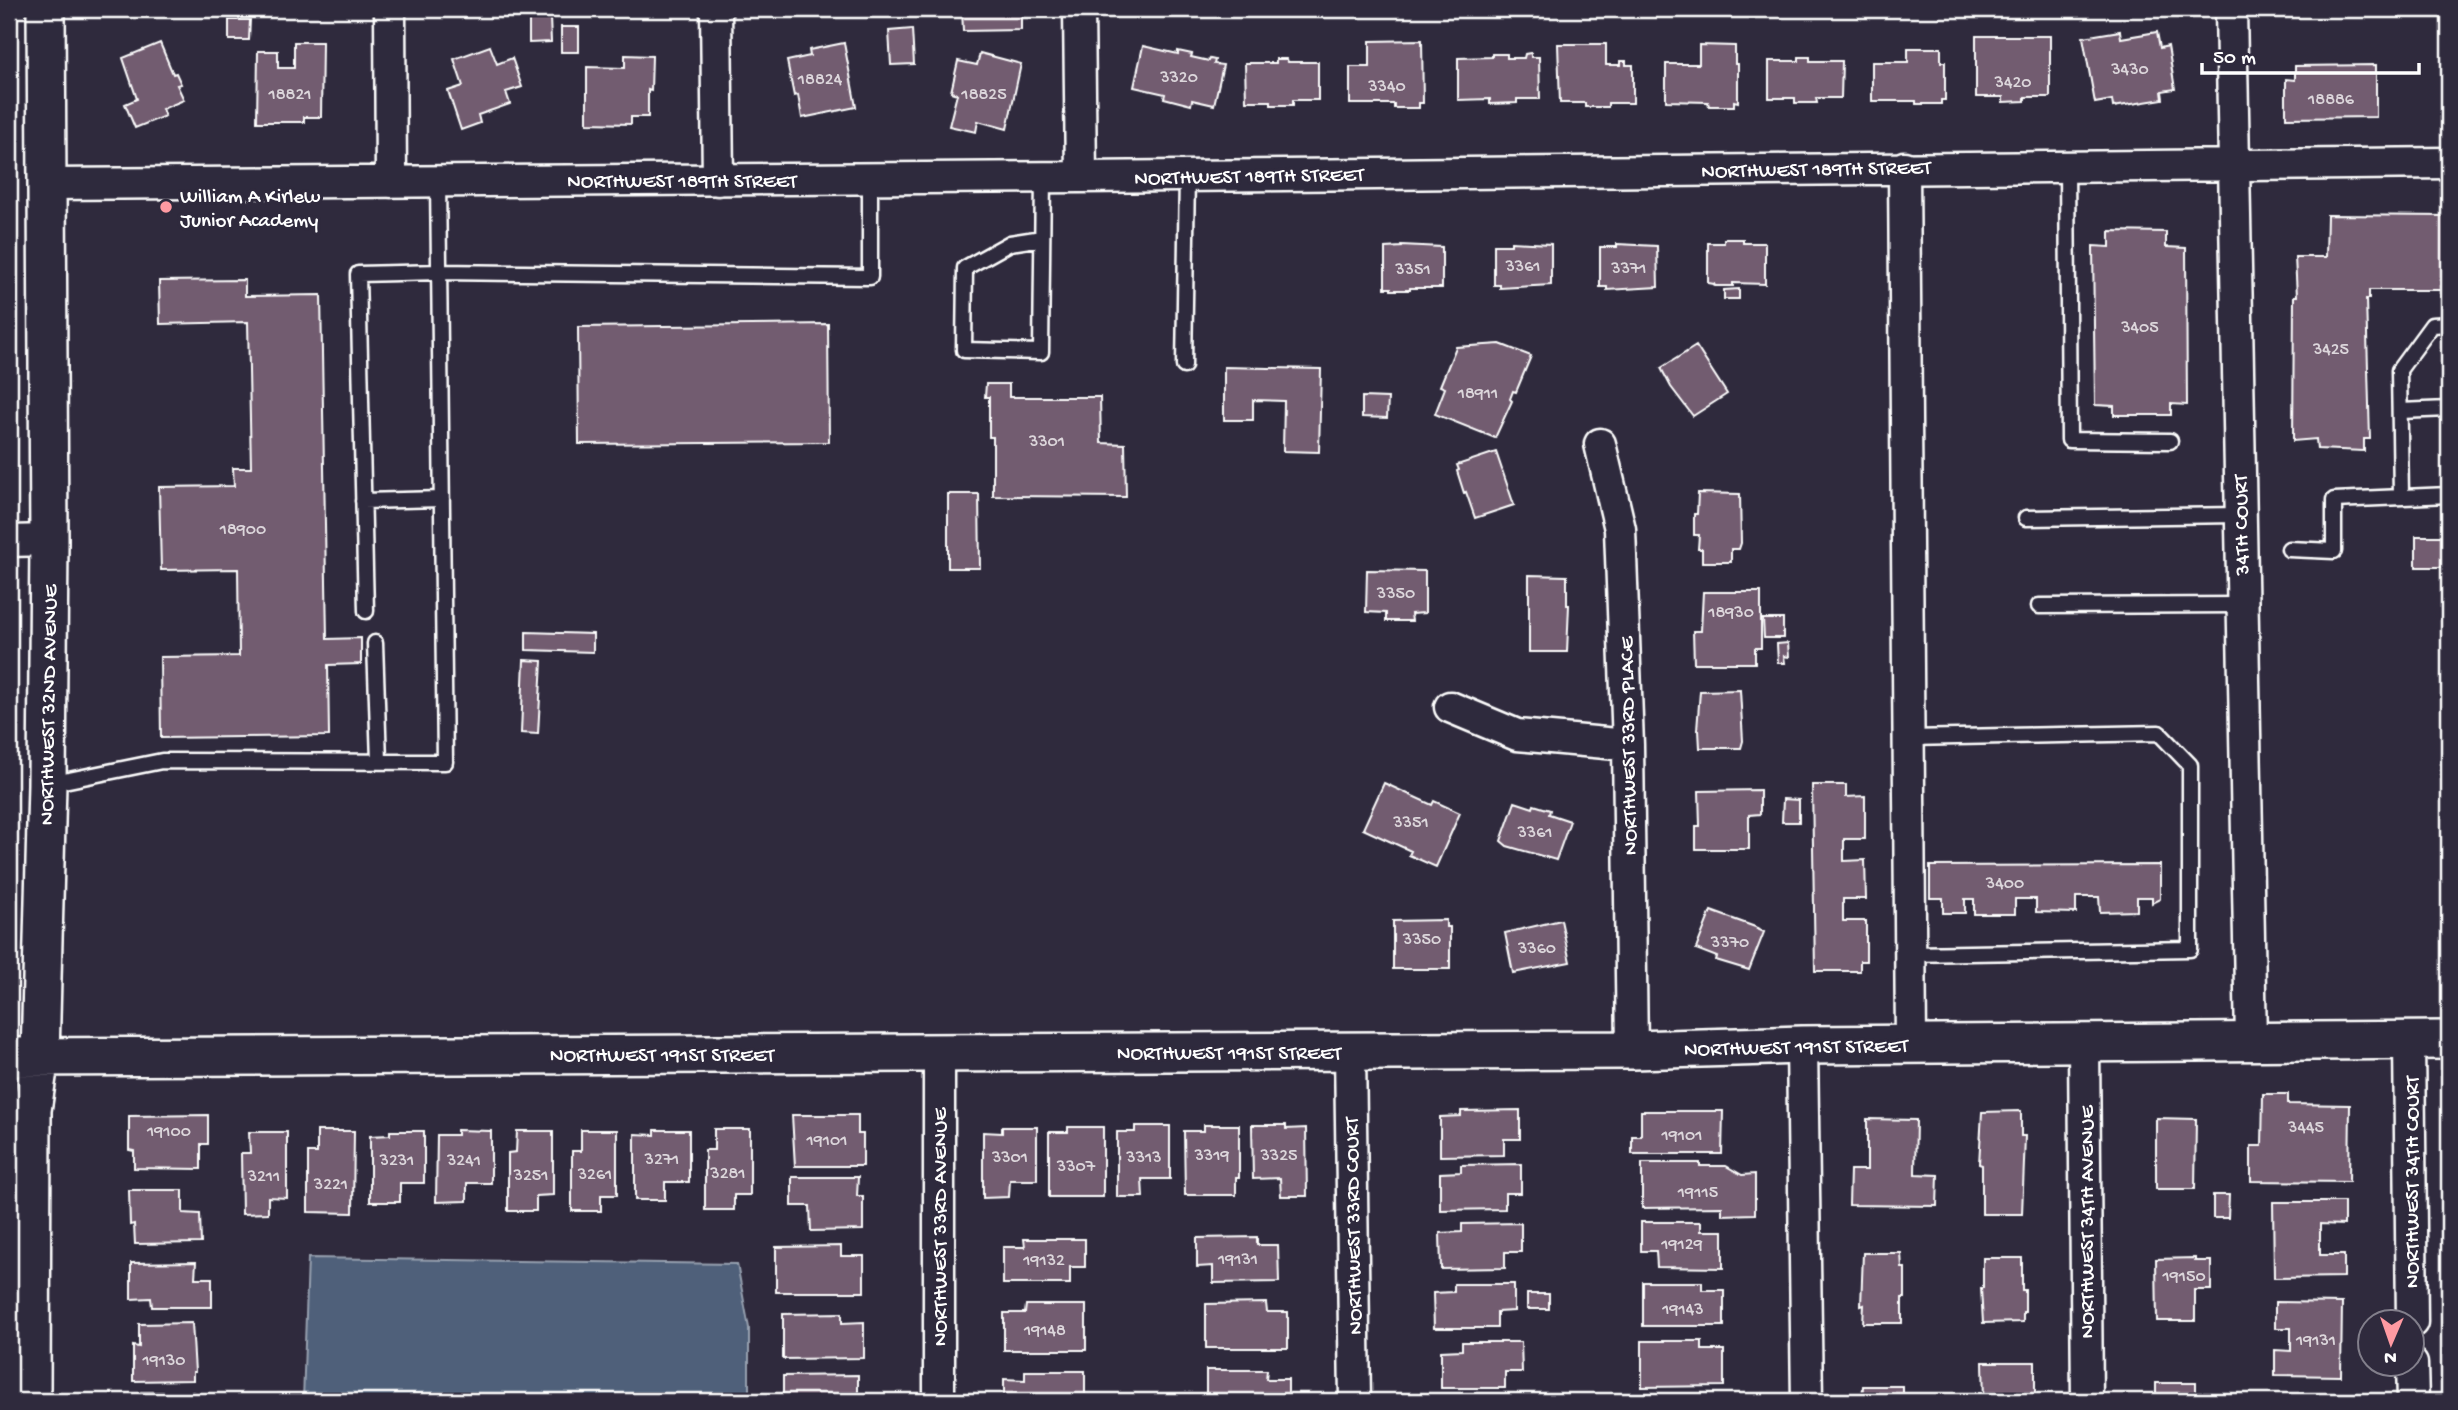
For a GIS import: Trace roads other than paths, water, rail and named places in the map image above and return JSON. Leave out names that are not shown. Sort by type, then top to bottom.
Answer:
[{"type":"street","name":"NORTHWEST 32ND AVENUE","points":[[31,1401],[32,1110],[24,1057],[47,784],[49,540],[46,9]]},
{"type":"street","points":[[390,9],[391,182]]},
{"type":"street","points":[[716,9],[718,180]]},
{"type":"street","points":[[1079,9],[1081,177]]},
{"type":"street","name":"34TH COURT","points":[[2231,9],[2251,1041]]},
{"type":"street","name":"NORTHWEST 189TH STREET","points":[[48,184],[870,179],[2233,163],[2449,163]]},
{"type":"street","points":[[1904,167],[1911,1044]]},
{"type":"street","name":"NORTHWEST 33RD PLACE","points":[[1600,444],[1620,529],[1628,745],[1632,1050]]},
{"type":"street","points":[[9,541],[49,540]]},
{"type":"street","points":[[1450,707],[1517,735],[1628,745]]},
{"type":"street","name":"NORTHWEST 34TH COURT","points":[[2409,1041],[2412,1308]]},
{"type":"street","name":"NORTHWEST 191ST STREET","points":[[24,1057],[1632,1050],[1802,1045],[2449,1041]]},
{"type":"street","name":"NORTHWEST 34TH AVENUE","points":[[2084,1043],[2087,1401]]},
{"type":"street","points":[[1802,1045],[1807,1401]]},
{"type":"street","name":"NORTHWEST 33RD COURT","points":[[1350,1051],[1355,1401]]},
{"type":"street","name":"NORTHWEST 33RD AVENUE","points":[[939,1053],[940,1401]]},
{"type":"street","points":[[2412,1378],[2413,1401]]},
{"type":"lane","points":[[2067,165],[2069,440],[2170,441]]},
{"type":"lane","points":[[1184,366],[1187,175]]},
{"type":"lane","points":[[1042,238],[1010,243],[965,268],[964,350],[1041,352],[1043,177]]},
{"type":"lane","points":[[366,611],[358,274],[440,272],[870,277],[870,179]]},
{"type":"lane","points":[[47,784],[162,761],[445,762],[439,181]]},
{"type":"lane","points":[[2401,496],[2399,370],[2432,325],[2449,324]]},
{"type":"lane","points":[[2400,411],[2449,409]]},
{"type":"lane","points":[[2289,549],[2334,551],[2334,500],[2449,495]]},
{"type":"lane","points":[[363,501],[442,499]]},
{"type":"lane","points":[[2026,519],[2240,515]]},
{"type":"lane","points":[[2039,606],[2242,605]]},
{"type":"lane","points":[[375,643],[379,761]]},
{"type":"lane","points":[[1909,738],[2160,733],[2190,765],[2190,949],[1911,954]]},
{"type":"water","points":[[308,1258],[737,1264],[749,1328],[749,1401],[303,1401]]},
{"type":"place","name":"William A Kirlew Junior Academy","points":[[166,207]]}]
